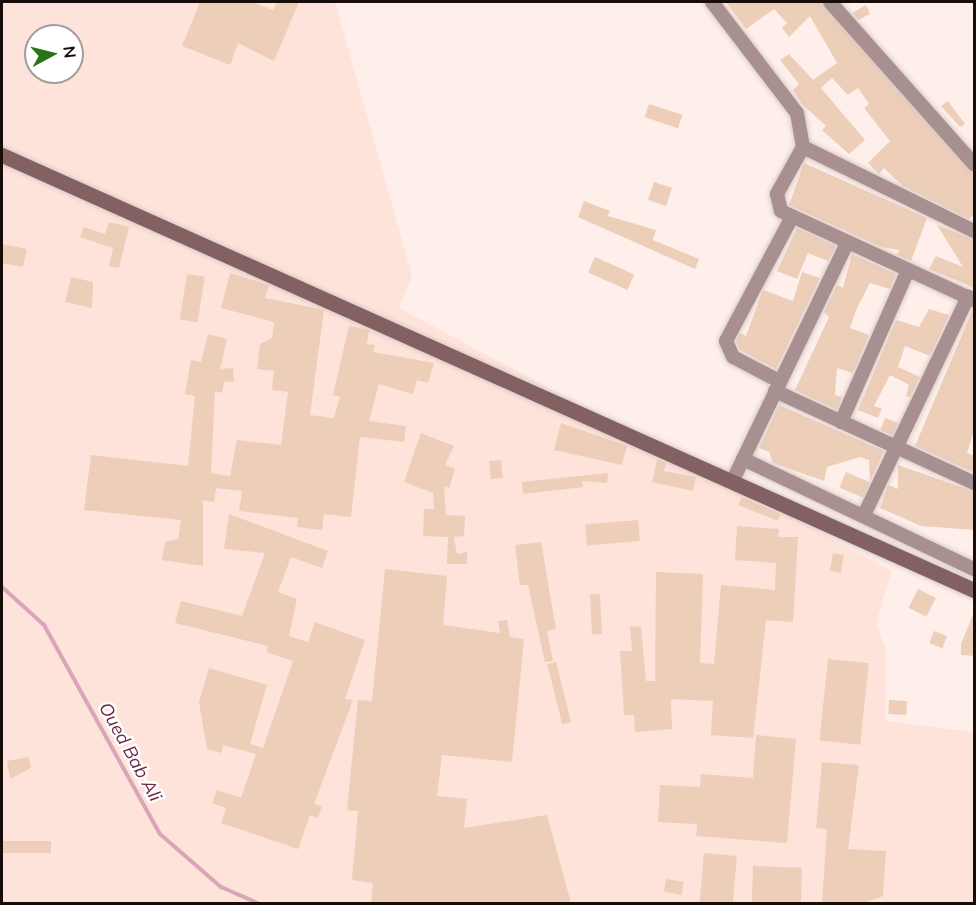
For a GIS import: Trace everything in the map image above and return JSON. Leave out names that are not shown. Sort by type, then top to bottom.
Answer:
[{"type":"main road","points":[[2,154],[975,590]]},
{"type":"street","points":[[712,2],[797,113],[802,147],[776,198],[781,211],[971,298],[896,446],[864,515]]},
{"type":"street","points":[[830,2],[975,164]]},
{"type":"street","points":[[802,147],[975,231]]},
{"type":"street","points":[[792,217],[726,340],[732,357],[777,386],[841,422],[975,483]]},
{"type":"street","points":[[733,480],[848,243]]},
{"type":"street","points":[[841,422],[908,270]]},
{"type":"street","points":[[743,459],[975,569]]},
{"type":"shaded area","points":[[2,2],[335,2],[412,276],[399,308],[892,571],[876,623],[885,648],[886,721],[974,732],[974,903],[2,904]]},
{"type":"building","points":[[200,2],[253,2],[273,10],[277,2],[299,2],[274,61],[238,43],[230,65],[182,46]]},
{"type":"building","points":[[726,2],[821,2],[975,173],[975,214],[969,219],[903,186],[884,168],[879,174],[868,163],[890,141],[864,108],[869,104],[858,88],[848,95],[832,78],[821,88],[865,140],[849,154],[822,130],[826,126],[802,104],[793,90],[799,84],[780,60],[789,54],[813,80],[837,63],[810,16],[789,37],[782,28],[787,23],[774,9],[746,29]]},
{"type":"building","points":[[866,5],[870,14],[858,20],[852,13]]},
{"type":"building","points":[[948,101],[965,124],[960,127],[941,106]]},
{"type":"building","points":[[649,104],[682,115],[678,128],[645,117]]},
{"type":"building","points":[[804,163],[927,218],[911,261],[897,255],[900,250],[881,247],[789,205]]},
{"type":"building","points":[[654,182],[672,188],[666,206],[648,200]]},
{"type":"building","points":[[584,201],[610,211],[608,216],[656,230],[653,240],[699,259],[695,269],[578,217]]},
{"type":"building","points":[[109,222],[129,227],[119,268],[109,266],[113,248],[80,237],[84,227],[105,234]]},
{"type":"building","points":[[937,225],[975,240],[975,288],[929,269],[936,256],[963,267]]},
{"type":"building","points":[[797,228],[836,246],[828,261],[808,253],[797,279],[777,271]]},
{"type":"building","points":[[2,244],[27,249],[23,267],[2,263]]},
{"type":"building","points":[[852,254],[896,274],[890,289],[870,283],[857,308],[850,328],[869,335],[853,373],[837,368],[835,395],[842,397],[837,410],[795,390],[829,317],[824,312],[837,285],[843,288]]},
{"type":"building","points":[[595,257],[634,274],[627,290],[588,273]]},
{"type":"building","points":[[802,272],[820,278],[776,369],[740,350],[736,341],[740,333],[746,336],[763,290],[793,301]]},
{"type":"building","points":[[230,273],[269,285],[265,298],[324,310],[310,415],[334,418],[340,397],[333,395],[349,326],[369,330],[367,344],[375,345],[373,352],[434,363],[428,383],[417,380],[413,394],[379,384],[369,421],[406,426],[404,442],[360,437],[351,517],[324,514],[322,530],[297,527],[298,518],[239,511],[242,491],[216,488],[214,502],[203,500],[203,566],[162,560],[165,542],[178,539],[181,520],[84,510],[91,455],[188,466],[195,396],[185,394],[191,360],[201,362],[208,334],[227,339],[220,369],[233,368],[234,381],[224,382],[222,393],[215,391],[211,473],[230,476],[237,440],[281,445],[288,392],[272,390],[274,371],[257,369],[260,344],[272,338],[274,322],[221,308]]},
{"type":"building","points":[[187,274],[205,277],[198,322],[180,319]]},
{"type":"building","points":[[71,277],[93,282],[92,308],[65,302]]},
{"type":"building","points":[[929,309],[949,315],[930,356],[905,346],[898,367],[920,377],[910,397],[906,396],[909,385],[890,375],[874,406],[882,409],[878,418],[858,410],[896,320],[919,327]]},
{"type":"building","points":[[973,309],[975,428],[967,453],[975,456],[975,473],[915,446]]},
{"type":"building","points":[[779,405],[884,451],[870,481],[869,460],[860,457],[827,467],[824,481],[773,463],[769,452],[759,448]]},
{"type":"building","points":[[885,418],[898,423],[893,435],[880,430]]},
{"type":"building","points":[[561,423],[627,446],[622,465],[554,450]]},
{"type":"building","points":[[421,433],[454,446],[445,465],[455,469],[449,488],[444,486],[446,515],[465,516],[464,536],[454,537],[457,554],[467,552],[467,564],[447,564],[448,537],[423,536],[424,509],[434,509],[433,493],[404,482]]},
{"type":"building","points":[[657,459],[666,463],[664,471],[696,477],[693,491],[652,482]]},
{"type":"building","points":[[501,460],[503,478],[491,479],[489,461]]},
{"type":"building","points":[[898,465],[975,492],[975,530],[921,526],[880,508],[888,485],[898,489]]},
{"type":"building","points":[[846,472],[870,482],[863,498],[839,488]]},
{"type":"building","points":[[608,473],[607,483],[582,481],[583,487],[523,494],[522,482]]},
{"type":"building","points":[[742,497],[780,514],[778,521],[738,505]]},
{"type":"building","points":[[229,514],[328,551],[322,568],[291,557],[278,592],[297,599],[289,636],[308,642],[315,622],[365,640],[345,699],[353,700],[314,804],[322,806],[318,818],[310,815],[298,849],[221,823],[226,808],[212,803],[217,790],[241,798],[256,754],[223,745],[221,753],[207,749],[199,702],[209,668],[267,685],[250,744],[263,748],[293,661],[266,652],[268,646],[175,623],[181,601],[242,616],[265,553],[224,549]]},
{"type":"building","points":[[638,520],[640,541],[587,546],[585,525]]},
{"type":"building","points":[[737,526],[779,529],[778,537],[798,537],[793,622],[766,620],[753,738],[711,735],[713,701],[671,699],[672,729],[635,732],[634,715],[624,715],[620,651],[632,651],[630,627],[641,626],[646,681],[655,681],[656,572],[703,574],[700,663],[714,664],[721,585],[775,590],[776,563],[735,560]]},
{"type":"building","points":[[541,542],[556,629],[547,631],[553,661],[545,662],[528,585],[520,585],[515,545]]},
{"type":"building","points":[[833,553],[844,555],[841,573],[830,571]]},
{"type":"building","points":[[385,569],[447,576],[443,625],[500,633],[498,621],[507,620],[510,637],[524,639],[512,762],[442,755],[437,796],[467,799],[464,828],[547,815],[571,903],[371,903],[373,883],[352,880],[358,811],[347,810],[358,700],[372,701]]},
{"type":"building","points":[[918,589],[936,598],[926,617],[908,608]]},
{"type":"building","points":[[600,594],[602,634],[592,634],[590,595]]},
{"type":"building","points":[[974,612],[975,656],[961,655],[961,644]]},
{"type":"building","points":[[934,631],[947,636],[942,648],[929,643]]},
{"type":"building","points":[[828,659],[869,663],[860,745],[819,741]]},
{"type":"building","points":[[556,662],[571,722],[562,724],[547,664]]},
{"type":"building","points":[[889,700],[907,701],[906,715],[888,714]]},
{"type":"building","points":[[756,735],[796,739],[787,843],[696,836],[697,824],[658,822],[660,785],[700,787],[701,774],[753,778]]},
{"type":"building","points":[[29,757],[31,768],[10,779],[7,761]]},
{"type":"building","points":[[822,762],[859,765],[848,849],[886,851],[883,896],[864,903],[822,903],[827,829],[816,828]]},
{"type":"building","points":[[2,841],[51,841],[51,853],[2,853]]},
{"type":"building","points":[[704,853],[737,856],[733,904],[700,903]]},
{"type":"building","points":[[753,866],[802,868],[801,904],[752,903]]},
{"type":"building","points":[[666,879],[684,882],[682,895],[664,892]]},
{"type":"waterway","name":"Oued Bab Ali","points":[[2,587],[44,625],[160,834],[221,887],[260,904]]}]
